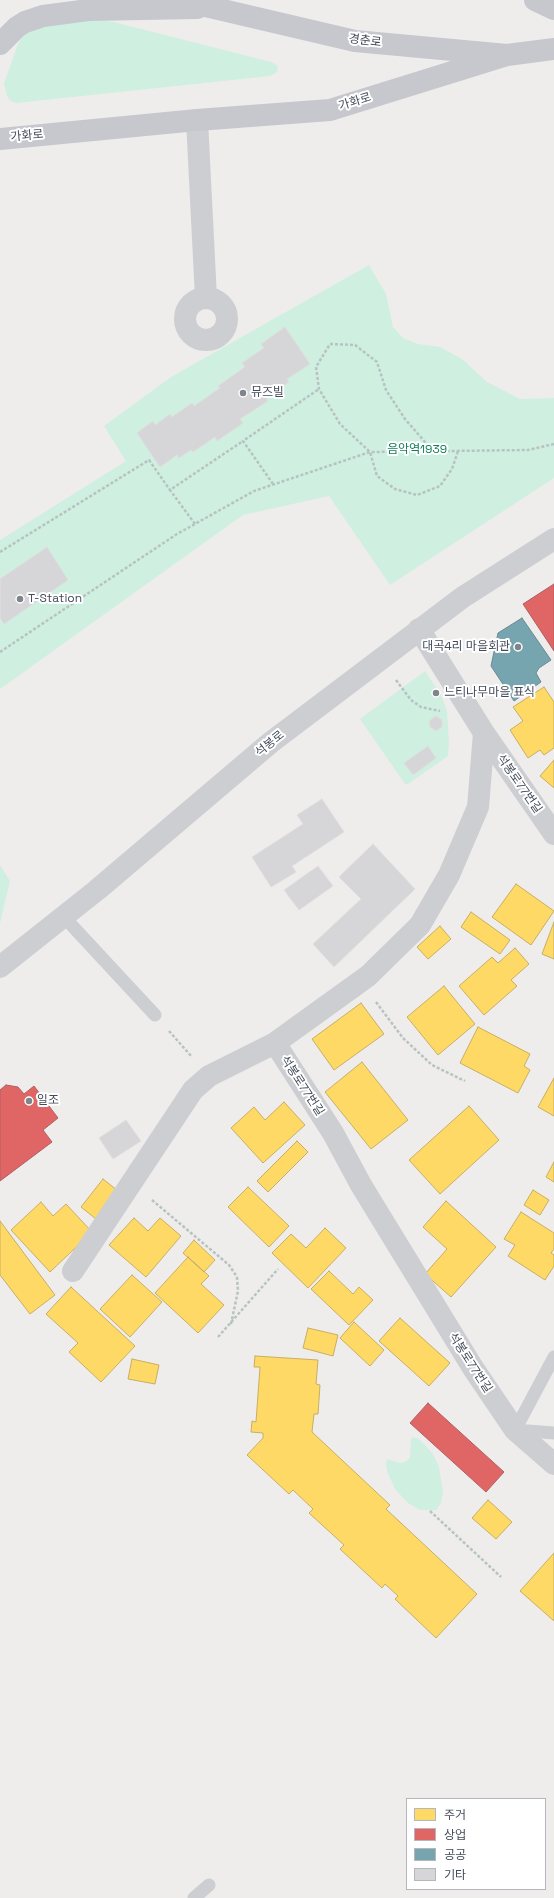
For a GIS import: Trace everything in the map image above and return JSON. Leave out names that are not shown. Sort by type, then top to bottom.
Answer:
[{"type":"main road","name":"경춘로","points":[[180,0],[355,41],[507,55],[554,49]]},
{"type":"main road","points":[[535,0],[554,9]]},
{"type":"main road","points":[[0,44],[17,27],[25,22],[43,16],[88,10],[207,7]]},
{"type":"main road","name":"가화로","points":[[0,139],[197,120],[330,110],[507,55]]},
{"type":"main road","name":"석봉로","points":[[0,967],[64,917],[270,743],[463,597],[554,539]]},
{"type":"street","points":[[197,120],[206,298]]},
{"type":"street","name":"석봉로77번길","points":[[419,630],[484,733],[554,834]]},
{"type":"street","name":"석봉로77번길","points":[[484,733],[478,807],[449,875],[420,925],[360,982],[275,1043],[333,1133],[361,1185],[473,1368],[515,1430],[554,1464]]},
{"type":"street","points":[[73,1271],[193,1090],[209,1076],[275,1043]]},
{"type":"lane","points":[[64,917],[155,1015]]},
{"type":"lane","points":[[554,1357],[515,1430],[554,1433]]},
{"type":"lane","points":[[194,1898],[210,1885]]},
{"type":"path","points":[[432,451],[405,419],[386,390],[377,362],[355,345],[330,344],[316,367],[319,389],[340,424],[370,452],[377,476],[395,489],[417,495],[440,486],[452,469],[458,451]]},
{"type":"path","points":[[170,490],[319,389]]},
{"type":"path","points":[[243,441],[273,484]]},
{"type":"path","points":[[0,652],[177,534],[254,491],[370,452],[528,450],[554,444]]},
{"type":"path","points":[[0,552],[149,460],[195,524]]},
{"type":"path","points":[[382,657],[405,694],[421,707],[439,711],[465,703]]},
{"type":"path","points":[[360,982],[403,1038],[432,1065],[465,1081]]},
{"type":"path","points":[[155,1015],[209,1076]]},
{"type":"path","points":[[132,1182],[229,1265],[237,1277],[238,1291],[231,1324]]},
{"type":"path","points":[[218,1337],[278,1269]]},
{"type":"path","points":[[430,1511],[501,1577]]},
{"type":"green space","points":[[76,17],[114,22],[271,62],[278,66],[277,72],[270,76],[16,103],[11,101],[7,96],[4,83],[19,42],[24,34],[32,28]]},
{"type":"green space","name":"음악역1939","points":[[369,265],[386,294],[393,327],[403,338],[418,344],[440,347],[462,359],[487,382],[520,399],[554,398],[554,478],[390,585],[329,496],[243,515],[0,689],[0,540],[126,461],[104,426],[171,377]]},
{"type":"green space","points":[[425,671],[441,695],[447,711],[449,742],[448,756],[408,784],[405,784],[360,719]]},
{"type":"green space","points":[[0,865],[10,881],[0,923]]},
{"type":"green space","points":[[414,1437],[420,1440],[433,1454],[439,1467],[443,1492],[441,1503],[436,1510],[420,1510],[408,1503],[395,1489],[387,1471],[387,1459],[400,1463],[405,1462],[410,1458],[411,1439]]},
{"type":"building: 주거","points":[[544,687],[554,702],[554,748],[544,755],[540,750],[528,758],[510,730],[523,721],[513,707]]},
{"type":"building: 주거","points":[[554,760],[554,788],[540,776]]},
{"type":"building: 주거","points":[[516,884],[554,911],[531,945],[492,917]]},
{"type":"building: 주거","points":[[471,912],[510,940],[500,954],[461,927]]},
{"type":"building: 주거","points":[[554,922],[554,959],[542,954]]},
{"type":"building: 주거","points":[[440,926],[451,939],[428,959],[417,947]]},
{"type":"building: 주거","points":[[515,948],[529,964],[511,980],[517,986],[484,1015],[459,986],[492,957],[498,963]]},
{"type":"building: 주거","points":[[444,986],[475,1024],[438,1055],[407,1017]]},
{"type":"building: 주거","points":[[361,1003],[384,1034],[334,1070],[312,1039]]},
{"type":"building: 주거","points":[[478,1027],[530,1054],[524,1066],[530,1070],[518,1093],[460,1063]]},
{"type":"building: 주거","points":[[362,1062],[408,1120],[371,1149],[325,1092]]},
{"type":"building: 주거","points":[[554,1078],[554,1116],[538,1107]]},
{"type":"building: 주거","points":[[284,1102],[305,1125],[263,1163],[231,1128],[254,1107],[265,1120]]},
{"type":"building: 주거","points":[[469,1106],[499,1140],[440,1194],[409,1160]]},
{"type":"building: 주거","points":[[297,1141],[308,1152],[268,1192],[257,1181]]},
{"type":"building: 주거","points":[[554,1162],[554,1182],[546,1177]]},
{"type":"building: 주거","points":[[103,1179],[118,1191],[96,1219],[81,1207]]},
{"type":"building: 주거","points":[[248,1187],[289,1226],[269,1247],[228,1207]]},
{"type":"building: 주거","points":[[533,1190],[549,1200],[540,1215],[524,1205]]},
{"type":"building: 주거","points":[[446,1201],[496,1247],[451,1297],[425,1274],[447,1249],[423,1227]]},
{"type":"building: 주거","points":[[41,1202],[53,1216],[66,1204],[92,1232],[50,1272],[11,1230]]},
{"type":"building: 주거","points":[[521,1212],[554,1233],[554,1249],[551,1253],[554,1255],[554,1266],[545,1280],[508,1256],[515,1245],[504,1239]]},
{"type":"building: 주거","points":[[134,1218],[148,1231],[160,1218],[181,1236],[146,1277],[109,1245]]},
{"type":"building: 주거","points":[[0,1221],[55,1295],[30,1314],[0,1275]]},
{"type":"building: 주거","points":[[325,1228],[346,1248],[308,1288],[272,1253],[291,1234],[306,1248]]},
{"type":"building: 주거","points":[[194,1240],[215,1260],[204,1272],[183,1253]]},
{"type":"building: 주거","points":[[188,1257],[209,1276],[201,1284],[224,1305],[198,1333],[155,1293]]},
{"type":"building: 주거","points":[[329,1271],[353,1294],[359,1287],[373,1300],[349,1325],[311,1289]]},
{"type":"building: 주거","points":[[132,1275],[162,1302],[130,1337],[100,1309]]},
{"type":"building: 주거","points":[[71,1287],[135,1346],[101,1382],[69,1352],[78,1343],[46,1314]]},
{"type":"building: 주거","points":[[400,1318],[450,1363],[429,1386],[379,1341]]},
{"type":"building: 주거","points":[[354,1322],[384,1350],[370,1366],[340,1338]]},
{"type":"building: 주거","points":[[308,1328],[338,1335],[333,1356],[303,1348]]},
{"type":"building: 주거","points":[[255,1356],[318,1360],[316,1384],[320,1385],[318,1414],[314,1414],[312,1432],[390,1505],[386,1509],[477,1594],[436,1638],[395,1599],[398,1596],[385,1584],[382,1588],[340,1549],[344,1545],[309,1513],[313,1509],[293,1490],[289,1494],[247,1455],[263,1438],[263,1433],[251,1432],[252,1421],[256,1422],[260,1367],[254,1367]]},
{"type":"building: 주거","points":[[132,1359],[159,1365],[155,1384],[128,1379]]},
{"type":"building: 주거","points":[[488,1500],[512,1522],[496,1539],[472,1518]]},
{"type":"building: 주거","points":[[554,1553],[554,1621],[520,1591]]},
{"type":"building: 상업","points":[[554,584],[554,651],[523,604]]},
{"type":"building: 상업","points":[[6,1085],[18,1087],[24,1094],[34,1086],[58,1118],[43,1130],[52,1142],[0,1181],[0,1090]]},
{"type":"building: 상업","points":[[428,1403],[504,1472],[486,1492],[410,1423]]},
{"type":"building: 공공","name":"대곡4리 마을회관","points":[[522,618],[551,660],[539,668],[536,673],[541,682],[514,701],[491,666],[498,633]]},
{"type":"building: 기타","name":"뮤즈빌","points":[[285,327],[310,364],[287,379],[289,382],[266,398],[268,401],[240,419],[243,423],[217,441],[215,437],[193,452],[191,450],[179,458],[177,455],[160,467],[137,433],[153,421],[155,425],[170,414],[172,417],[192,403],[194,406],[220,388],[218,386],[245,367],[242,363],[264,348],[261,344]]},
{"type":"building: 기타","name":"T-Station","points":[[47,547],[68,580],[4,624],[0,618],[0,579]]},
{"type":"building: 기타","points":[[436,716],[442,720],[442,727],[436,731],[430,727],[429,721]]},
{"type":"building: 기타","points":[[428,746],[436,758],[413,775],[404,763]]},
{"type":"building: 기타","points":[[322,799],[344,832],[292,866],[296,872],[271,887],[252,857],[303,824],[297,815]]},
{"type":"building: 기타","points":[[373,844],[415,889],[334,967],[313,944],[361,899],[339,877]]},
{"type":"building: 기타","points":[[318,866],[333,886],[299,910],[284,890]]},
{"type":"building: 기타","points":[[126,1120],[141,1141],[113,1159],[99,1138]]},
{"type":"place","name":"뮤즈빌","points":[[243,393]]},
{"type":"place","name":"T-Station","points":[[20,599]]},
{"type":"place","name":"대곡4리 마을회관","points":[[518,647]]},
{"type":"place","name":"느티나무마을 표식","points":[[436,693]]},
{"type":"place","name":"일조","points":[[29,1101]]}]
